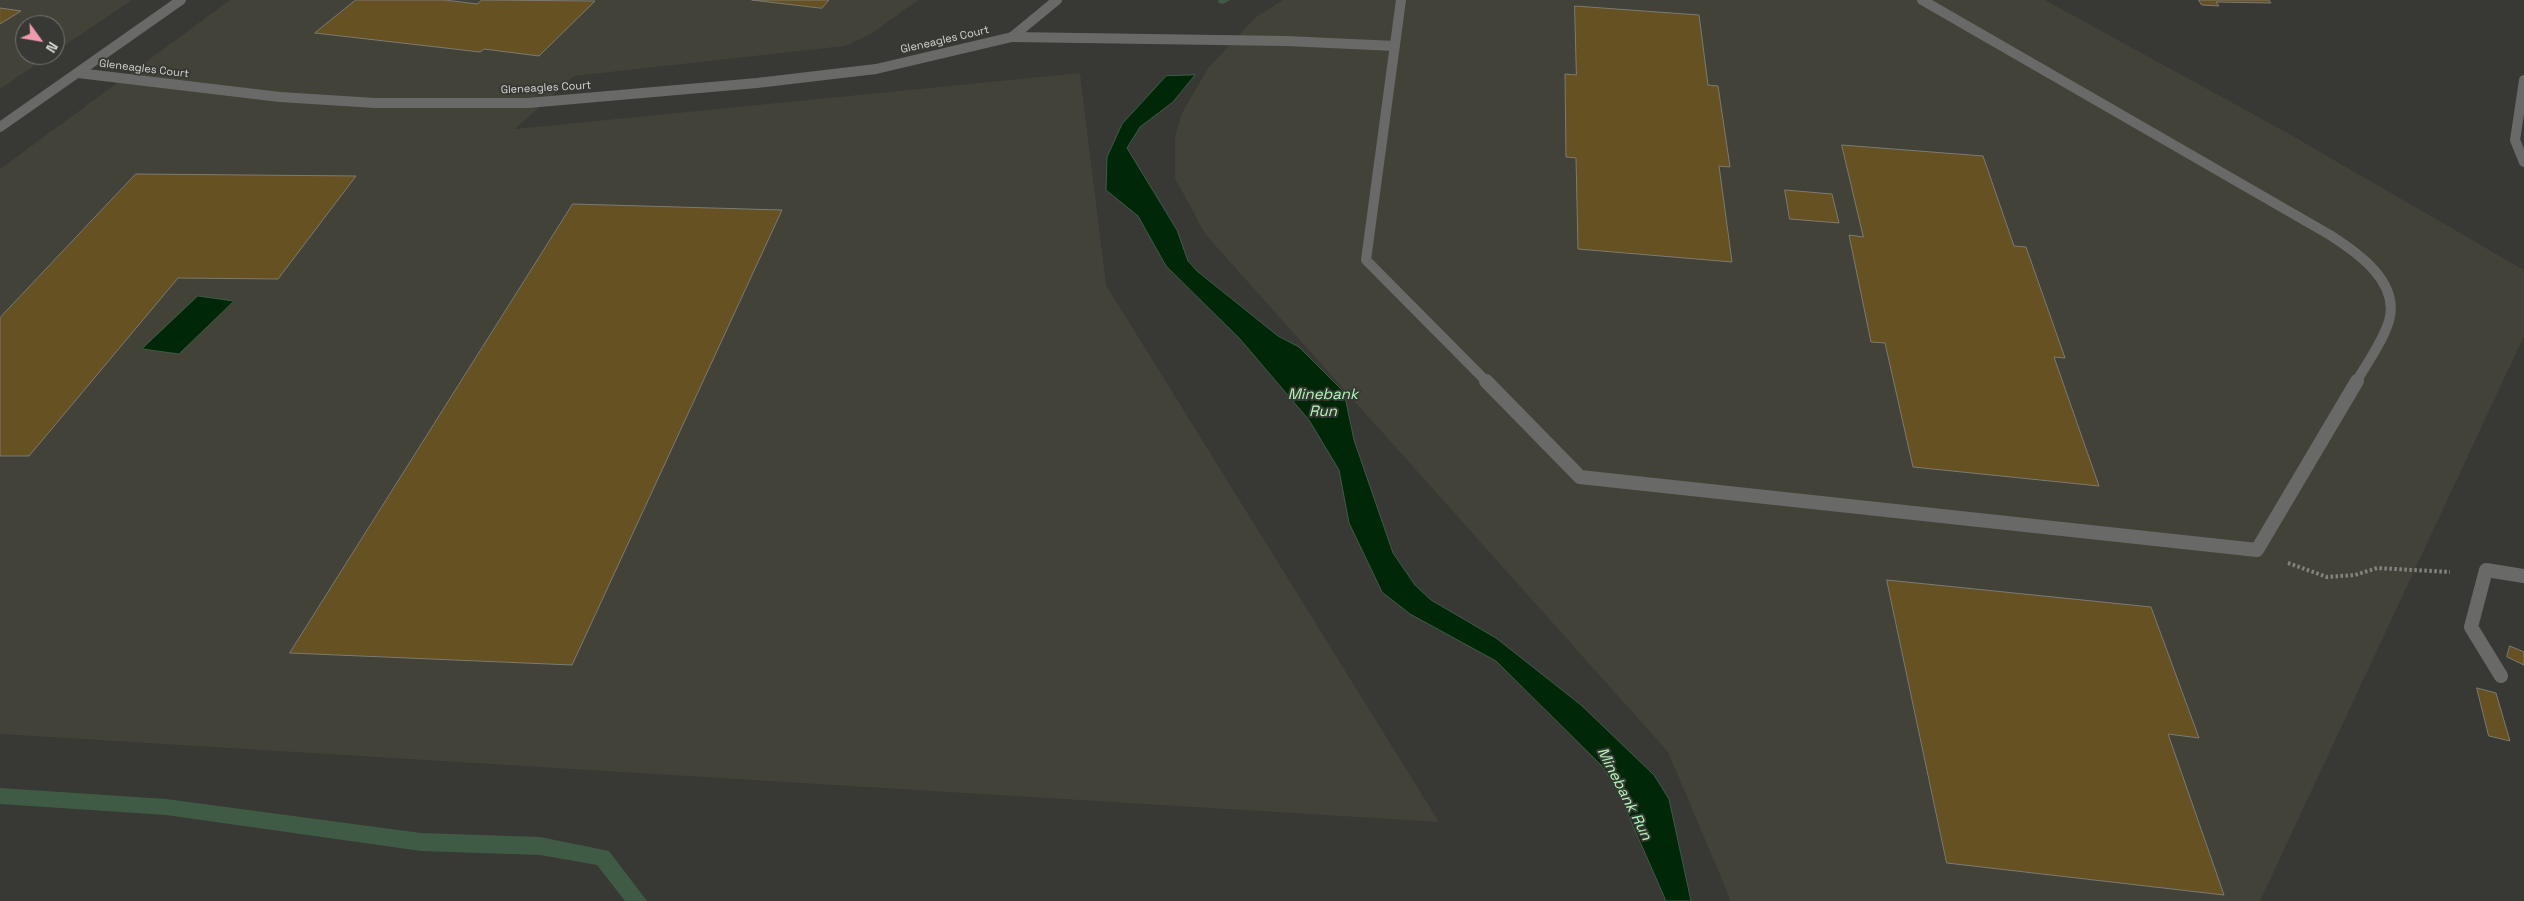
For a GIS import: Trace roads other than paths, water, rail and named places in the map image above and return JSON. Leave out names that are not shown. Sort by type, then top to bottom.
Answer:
[{"type":"street","points":[[0,127],[182,0]]},
{"type":"street","points":[[1012,37],[1057,0]]},
{"type":"street","points":[[1401,0],[1366,260],[1580,477],[2258,550],[2381,340],[2391,316],[2389,296],[2378,275],[2360,255],[2330,235],[1922,0]]},
{"type":"street","points":[[1012,37],[1276,40],[1395,46]]},
{"type":"street","name":"Gleneagles Court","points":[[78,73],[280,97],[375,103],[528,103],[757,83],[876,69],[1012,37]]},
{"type":"street","points":[[2524,80],[2515,140],[2524,162]]},
{"type":"street","points":[[2501,676],[2471,627],[2479,590],[2486,570],[2524,576]]},
{"type":"water","name":"Minebank Run","points":[[1195,75],[1173,102],[1140,127],[1127,148],[1177,230],[1188,261],[1197,271],[1278,336],[1299,347],[1344,392],[1354,440],[1393,553],[1415,585],[1431,600],[1496,638],[1581,705],[1654,775],[1669,799],[1691,901],[1666,901],[1616,787],[1601,765],[1496,661],[1410,614],[1382,592],[1349,523],[1339,470],[1309,420],[1240,339],[1166,266],[1138,216],[1106,190],[1107,157],[1122,124],[1166,76]]},
{"type":"water","points":[[198,296],[234,301],[179,354],[142,349]]},
{"type":"waterway","points":[[0,796],[166,807],[421,842],[540,846],[602,857],[637,901]]}]
